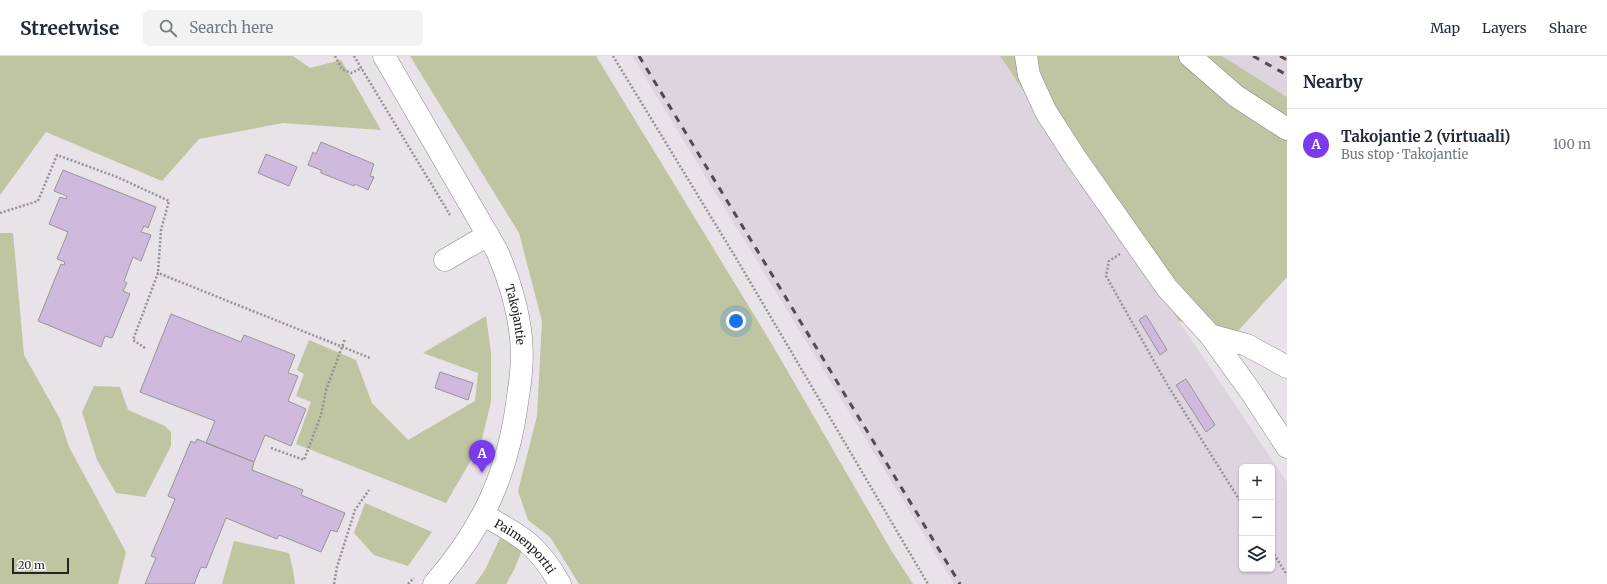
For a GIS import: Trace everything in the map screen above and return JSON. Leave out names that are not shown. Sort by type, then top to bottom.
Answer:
[{"type":"street","name":"Takojantie","points":[[384,56],[488,235],[509,278],[521,339],[520,380],[516,415],[500,478],[483,515],[468,540],[424,580]]},
{"type":"street","points":[[1026,56],[1029,74],[1046,112],[1075,157],[1167,288],[1210,335],[1251,392],[1287,447]]},
{"type":"street","points":[[1190,56],[1236,96],[1287,129]]},
{"type":"street","points":[[445,260],[488,235]]},
{"type":"street","points":[[1210,335],[1247,345],[1287,367]]},
{"type":"street","name":"Paimenportti","points":[[483,515],[513,531],[531,545],[545,561],[560,584]]},
{"type":"path","points":[[335,56],[342,69],[351,73],[362,68]]},
{"type":"path","points":[[354,56],[451,216]]},
{"type":"path","points":[[613,56],[736,258],[928,584]]},
{"type":"path","points":[[0,213],[38,201],[57,155],[116,177],[170,201],[161,230],[158,273],[133,340],[145,348]]},
{"type":"path","points":[[1136,244],[1109,261],[1106,276],[1168,386],[1239,500]]},
{"type":"path","points":[[158,273],[370,358]]},
{"type":"path","points":[[271,448],[304,460],[321,415],[326,390],[345,339]]},
{"type":"path","points":[[334,584],[337,567],[355,510],[369,490]]},
{"type":"path","points":[[1275,556],[1287,575]]},
{"type":"path","points":[[408,584],[424,580]]},
{"type":"shaded area","points":[[632,56],[1000,56],[1275,464],[1239,464],[1239,572],[1275,572],[1275,464],[1287,482],[1287,584],[954,584]]},
{"type":"shaded area","points":[[1222,56],[1287,56],[1287,97],[1252,75]]},
{"type":"green space","points":[[0,56],[293,56],[310,68],[341,60],[381,130],[283,123],[199,139],[162,181],[46,132],[0,195]]},
{"type":"green space","points":[[410,56],[596,56],[773,346],[891,550],[913,584],[579,584],[550,537],[528,520],[518,491],[537,416],[542,321],[519,233]]},
{"type":"green space","points":[[1000,56],[1222,56],[1287,97],[1287,277],[1238,331],[1179,321]]},
{"type":"green space","points":[[0,233],[13,233],[24,355],[60,419],[69,447],[126,552],[118,584],[0,584]]},
{"type":"green space","points":[[486,316],[491,352],[491,402],[481,443],[446,503],[296,444],[311,402],[296,396],[304,374],[297,370],[309,340],[356,360],[372,403],[408,440],[475,401],[478,373],[423,353]]},
{"type":"green space","points":[[94,386],[120,387],[128,410],[165,426],[171,432],[171,446],[145,497],[116,493],[97,460],[82,412]]},
{"type":"green space","points":[[365,503],[432,532],[408,566],[374,555],[354,533]]},
{"type":"green space","points":[[500,538],[522,550],[514,570],[506,584],[475,584],[485,570]]},
{"type":"green space","points":[[234,541],[289,553],[295,584],[222,584]]},
{"type":"building","points":[[321,142],[374,164],[370,176],[374,177],[368,190],[355,184],[354,186],[321,173],[321,170],[308,165],[313,152],[316,154]]},
{"type":"building","points":[[266,154],[297,167],[289,186],[258,173]]},
{"type":"building","points":[[63,170],[156,207],[148,228],[144,226],[141,232],[151,235],[141,261],[133,257],[124,281],[127,283],[123,291],[130,294],[112,338],[105,336],[101,347],[38,321],[61,264],[64,265],[65,262],[57,259],[68,232],[49,224],[60,197],[66,199],[67,196],[54,191]]},
{"type":"building","points":[[171,314],[241,342],[244,335],[295,355],[288,373],[298,376],[288,401],[306,409],[291,446],[265,435],[254,462],[206,443],[215,421],[140,392]]},
{"type":"building","points":[[1146,315],[1167,350],[1160,355],[1139,320]]},
{"type":"building","points":[[440,372],[473,383],[468,400],[435,388]]},
{"type":"building","points":[[1186,379],[1215,425],[1206,432],[1176,385]]},
{"type":"building","points":[[197,439],[254,462],[252,470],[303,490],[301,495],[345,513],[337,532],[331,530],[321,552],[279,535],[277,539],[226,518],[206,568],[201,567],[194,584],[145,584],[156,558],[151,556],[175,499],[168,496],[191,441],[195,443]]},
{"type":"railway","points":[[639,56],[960,584]]},
{"type":"railway","points":[[1253,56],[1287,75]]},
{"type":"railway","points":[[1280,56],[1287,60]]},
{"type":"place","name":"Takojantie 2 (virtuaali)","points":[[482,473]]}]
